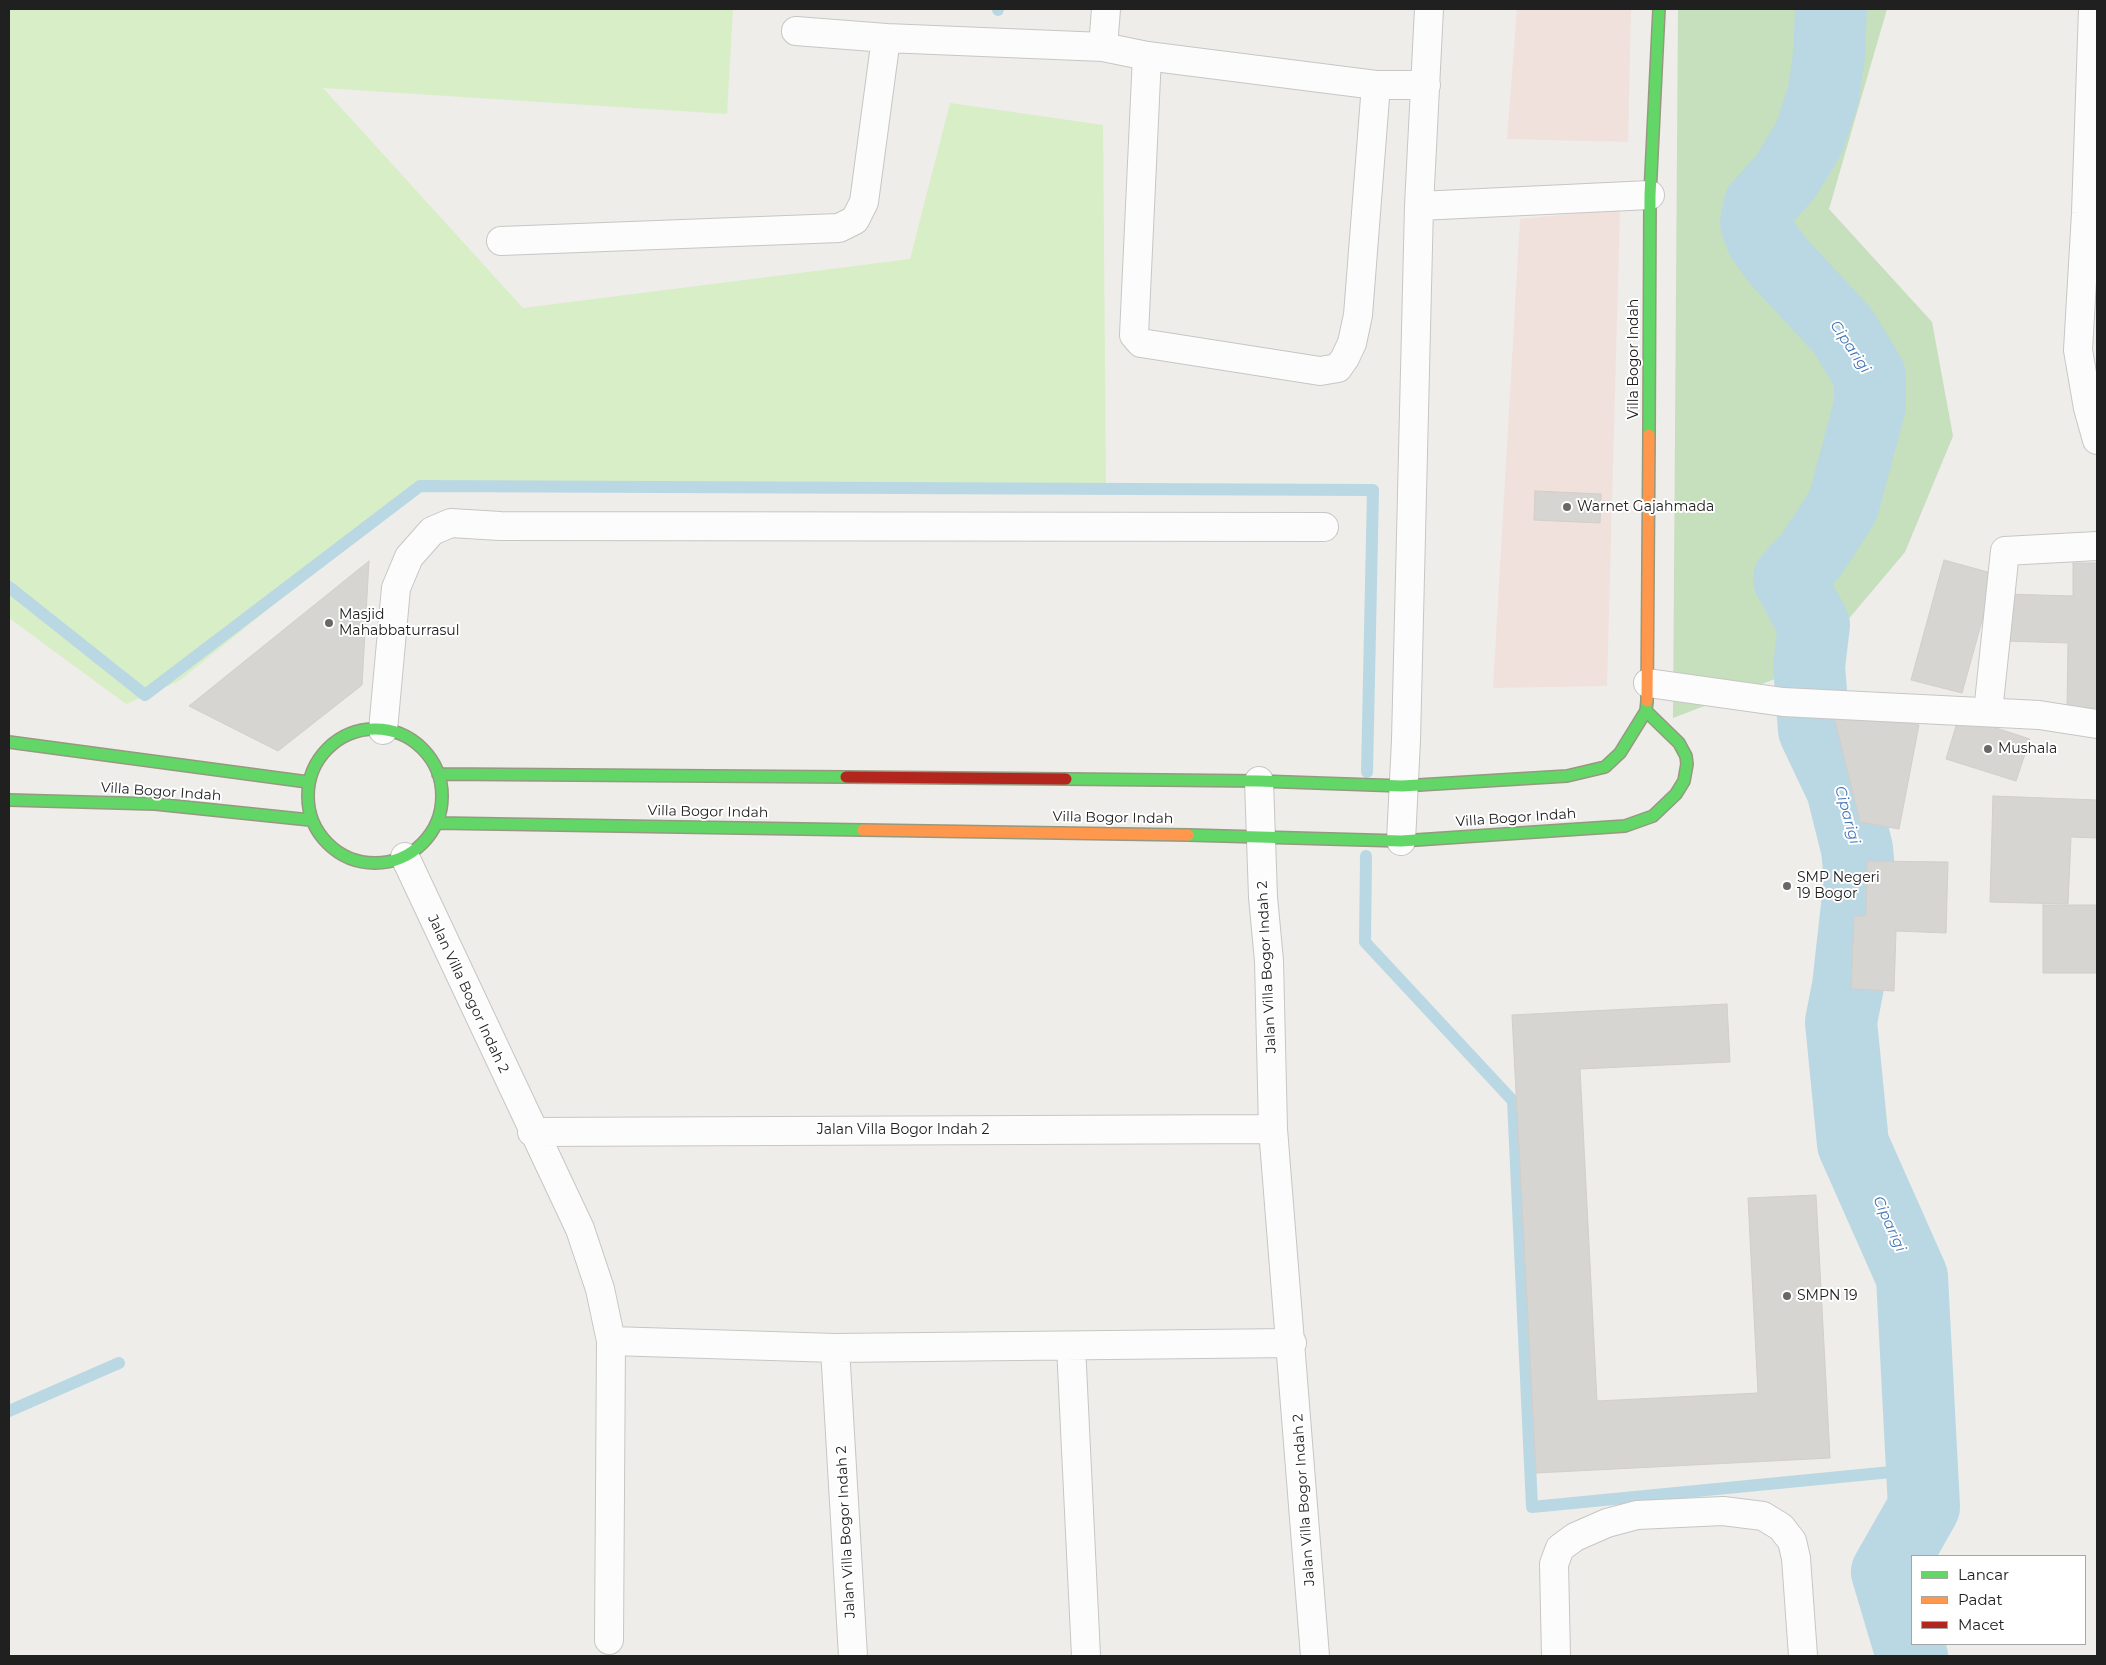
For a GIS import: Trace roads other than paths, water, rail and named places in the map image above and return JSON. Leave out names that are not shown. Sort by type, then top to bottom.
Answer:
[{"type":"street","points":[[1103,47],[1106,9]]},
{"type":"street","points":[[1402,841],[1419,206],[1429,9]]},
{"type":"street","name":"Villa Bogor Indah","points":[[438,774],[1259,781],[1402,786],[1567,776],[1604,767],[1620,753],[1646,710],[1648,683],[1650,195],[1659,9]]},
{"type":"street","points":[[2086,9],[2086,212],[2078,350],[2088,408],[2097,440]]},
{"type":"street","points":[[796,31],[886,38],[1103,47],[1147,56],[1376,85],[1426,85]]},
{"type":"street","points":[[502,241],[839,228],[855,220],[864,202],[886,38]]},
{"type":"street","points":[[1147,56],[1134,335],[1140,343],[1320,371],[1338,368],[1345,358],[1352,343],[1358,315],[1376,85]]},
{"type":"street","points":[[1419,206],[1650,195]]},
{"type":"street","points":[[383,730],[396,588],[409,557],[432,531],[452,523],[510,526],[1324,527]]},
{"type":"street","points":[[1988,712],[2005,551],[2097,546]]},
{"type":"street","points":[[1648,683],[1783,702],[2039,715],[2097,724]]},
{"type":"street","name":"Villa Bogor Indah","points":[[437,823],[1260,836],[1402,841],[1625,826],[1653,816],[1676,794],[1684,781],[1687,764],[1686,756],[1679,743],[1646,710]]},
{"type":"street","points":[[366,730],[383,730],[401,734],[417,744],[430,757],[438,774],[442,790],[442,807],[437,823],[418,848],[405,857],[387,863],[368,864],[349,859],[333,850],[320,836],[310,820],[307,801],[308,782],[313,767],[323,753],[335,742],[350,734],[366,730]]},
{"type":"street","name":"Villa Bogor Indah","points":[[9,742],[157,766],[308,782]]},
{"type":"street","name":"Jalan Villa Bogor Indah 2","points":[[1259,781],[1260,836],[1269,962],[1273,1129],[1292,1343],[1315,1656]]},
{"type":"street","name":"Villa Bogor Indah","points":[[9,800],[155,799],[310,820]]},
{"type":"street","name":"Jalan Villa Bogor Indah 2","points":[[405,857],[532,1132],[580,1229],[600,1289],[611,1341],[609,1640]]},
{"type":"street","name":"Jalan Villa Bogor Indah 2","points":[[532,1132],[1273,1129]]},
{"type":"street","points":[[611,1341],[835,1348],[1292,1343]]},
{"type":"street","points":[[1071,1346],[1086,1656]]},
{"type":"street","name":"Jalan Villa Bogor Indah 2","points":[[835,1348],[853,1656]]},
{"type":"street","points":[[1556,1656],[1554,1564],[1560,1548],[1575,1537],[1636,1515],[1723,1511],[1763,1516],[1781,1527],[1792,1541],[1796,1558],[1803,1656]]},
{"type":"waterway","name":"Ciparigi","points":[[1831,9],[1829,56],[1823,96],[1809,138],[1786,176],[1759,206],[1756,223],[1762,239],[1779,262],[1843,331],[1870,376],[1870,405],[1843,506],[1811,555],[1789,579],[1814,625],[1809,666],[1814,730],[1842,789],[1857,849],[1860,879],[1848,986],[1841,1022],[1853,1144],[1912,1277],[1924,1507],[1887,1572],[1912,1656]]},
{"type":"waterway","points":[[9,587],[145,695],[420,486],[1373,490],[1367,772]]},
{"type":"waterway","points":[[1366,856],[1365,942],[1513,1101],[1532,1507],[1922,1469]]},
{"type":"waterway","points":[[9,1411],[119,1363]]},
{"type":"place","name":"Warnet Gajahmada","points":[[1567,507]]},
{"type":"place","name":"Masjid Mahabbaturrasul","points":[[329,623]]},
{"type":"place","name":"Mushala","points":[[1988,749]]},
{"type":"place","name":"SMP Negeri 19 Bogor","points":[[1787,886]]},
{"type":"place","name":"SMPN 19","points":[[1787,1296]]}]
